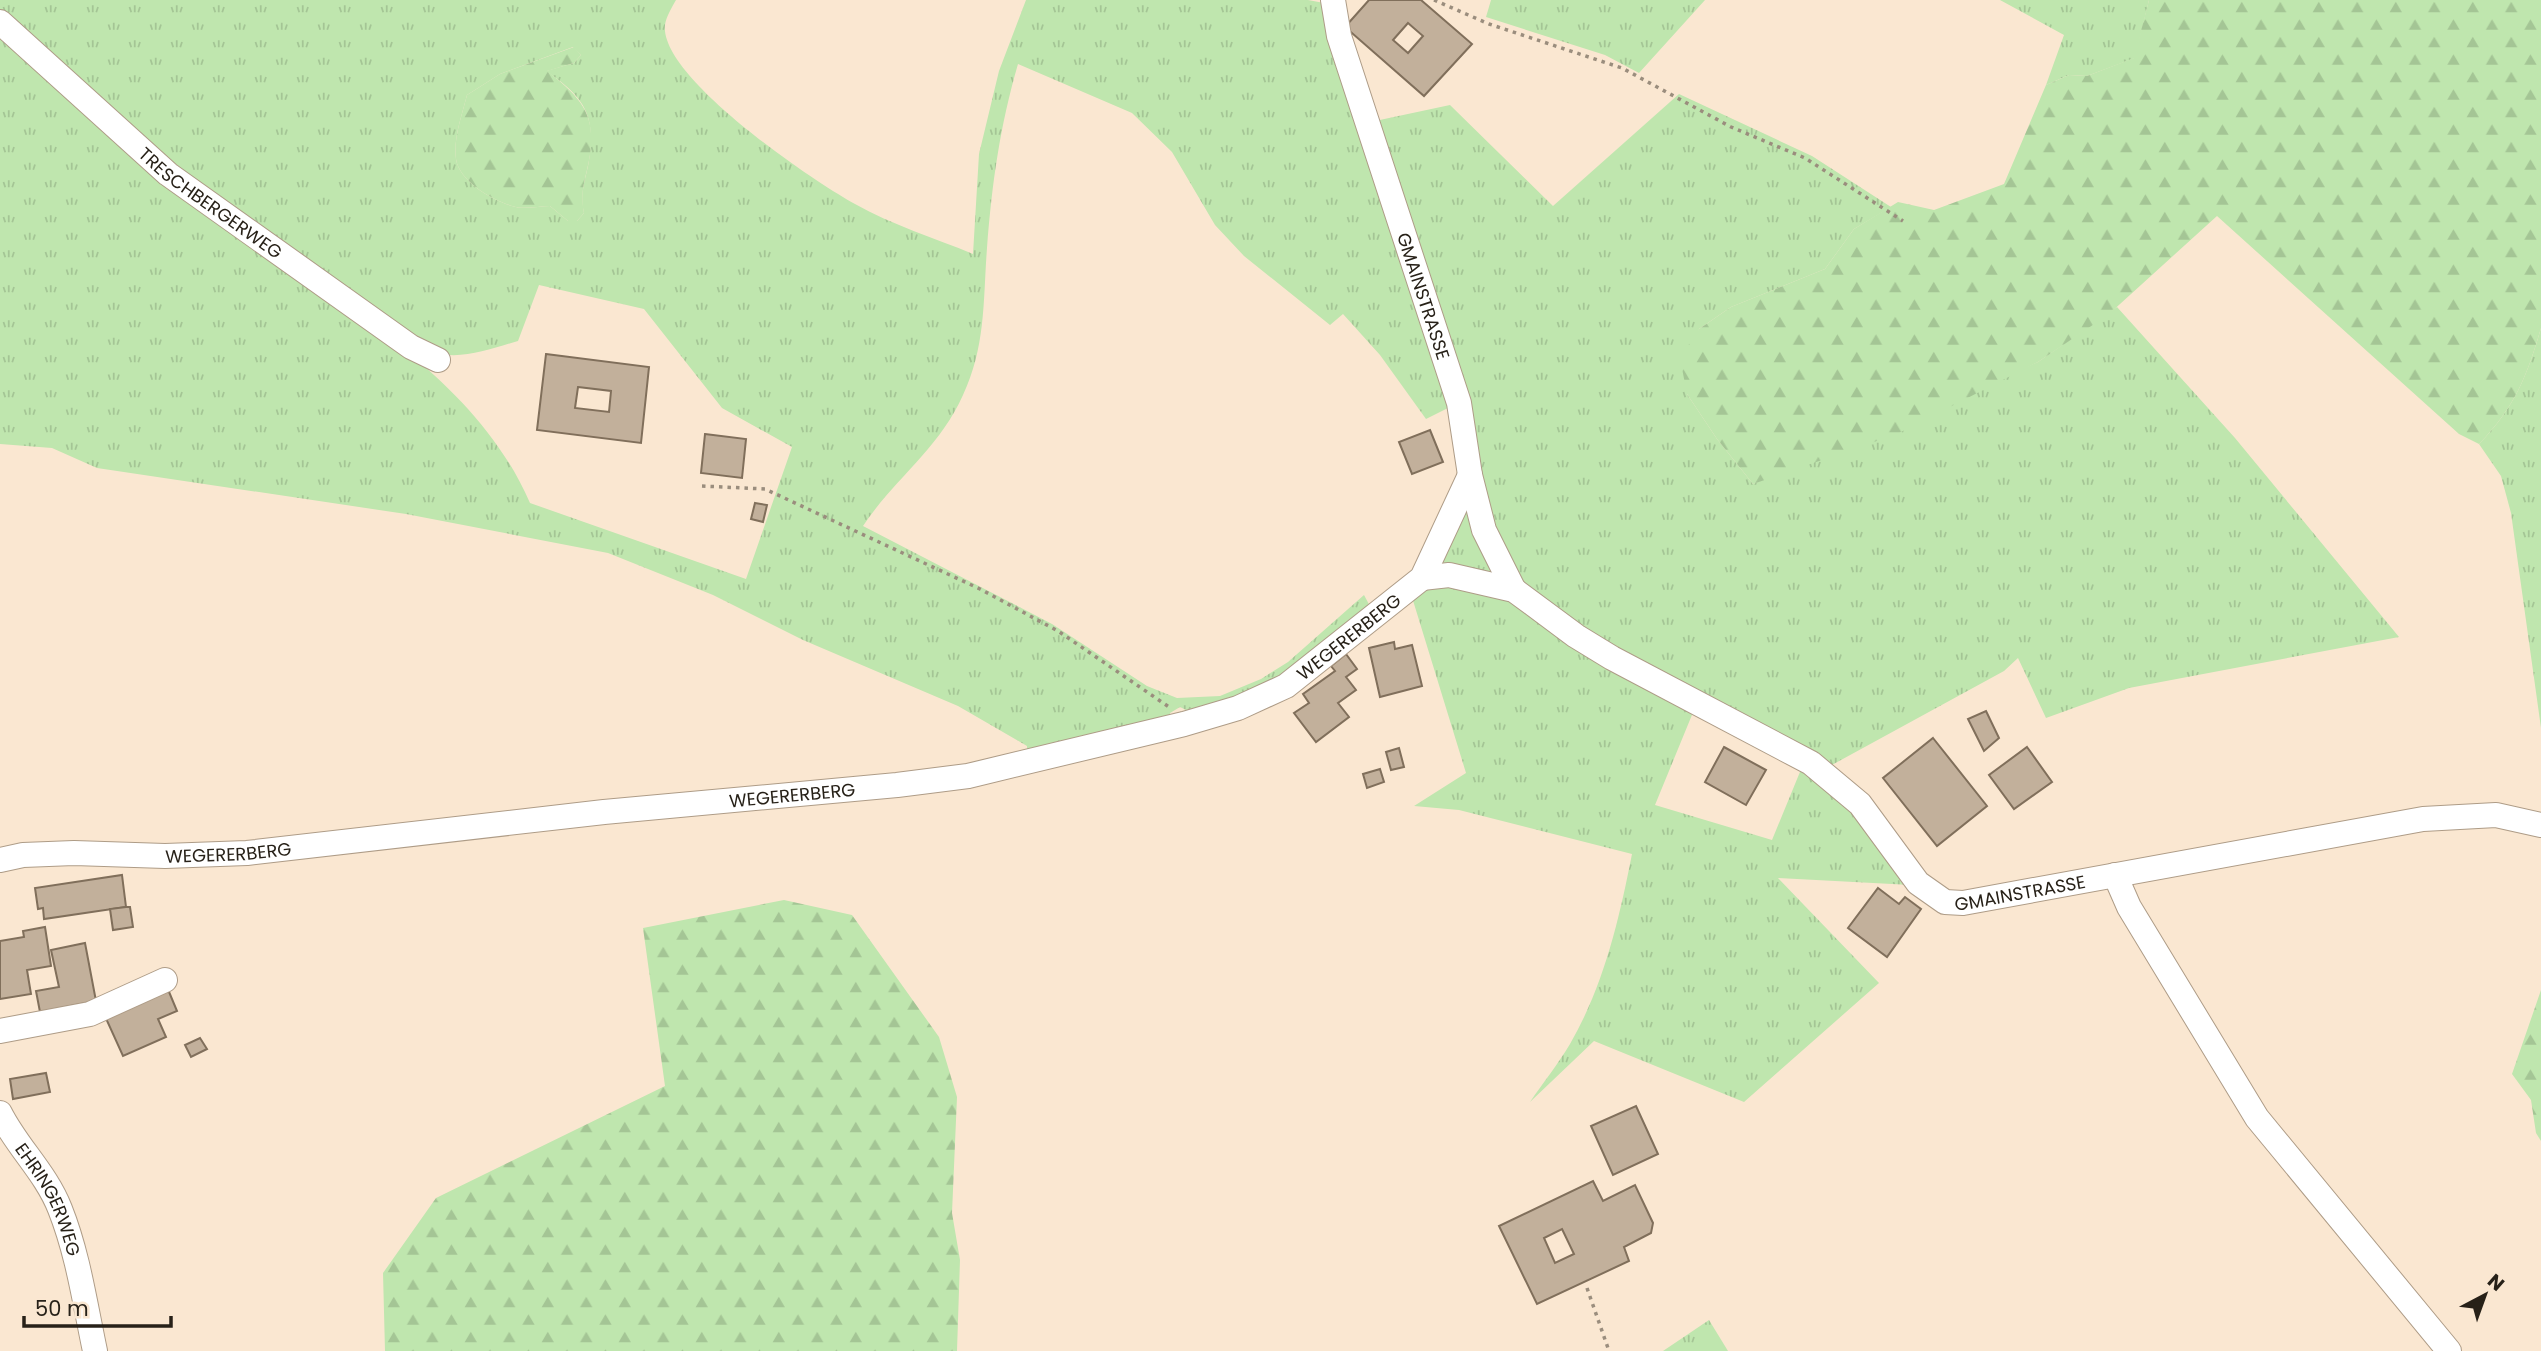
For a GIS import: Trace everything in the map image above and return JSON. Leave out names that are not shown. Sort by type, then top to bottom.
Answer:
[{"type":"street","name":"GMAINSTRASSE","points":[[1333,0],[1339,36],[1459,403],[1469,475],[1484,530],[1514,590]]},
{"type":"street","name":"TRESCHBERGERWEG","points":[[0,22],[146,155],[193,193],[411,347],[438,360]]},
{"type":"street","name":"WEGERERBERG","points":[[0,860],[23,855],[74,853],[165,856],[247,853],[604,812],[897,785],[968,776],[1184,724],[1238,708],[1286,685],[1422,578],[1469,475]]},
{"type":"street","name":"GMAINSTRASSE","points":[[1422,578],[1449,575],[1514,590],[1576,636],[1612,658],[1811,763],[1849,793],[1918,883],[1945,902],[1963,903],[2423,818],[2496,815],[2541,825]]},
{"type":"street","points":[[2115,875],[2129,906],[2257,1118],[2449,1351]]},
{"type":"street","points":[[0,1031],[90,1014],[165,980]]},
{"type":"street","name":"EHRINGERWEG","points":[[0,1113],[6,1139],[39,1168],[60,1208],[95,1351]]},
{"type":"path","points":[[1434,0],[1489,24],[1622,68],[1731,127],[1804,158],[1903,220]]},
{"type":"path","points":[[702,486],[765,489],[980,589],[1069,638],[1167,704],[1184,724]]},
{"type":"path","points":[[1587,1288],[1609,1351]]},
{"type":"green space","points":[[0,0],[676,0],[665,25],[670,47],[686,72],[742,125],[807,174],[869,212],[973,254],[979,154],[999,71],[1026,0],[1308,0],[1324,3],[1359,128],[1452,406],[1426,419],[1380,355],[1343,314],[1330,325],[1244,256],[1215,225],[1172,152],[1132,113],[1018,64],[1006,110],[994,178],[980,341],[970,377],[942,432],[863,526],[1052,624],[1147,686],[1177,698],[1220,696],[1261,679],[1288,662],[1364,595],[1371,608],[1279,679],[1224,708],[1200,712],[1180,707],[1170,713],[1170,718],[1027,754],[1027,746],[958,706],[803,640],[713,595],[608,553],[406,514],[97,468],[52,448],[0,444],[0,30],[98,119],[200,204],[386,334],[430,371],[470,411],[504,454],[530,503],[746,579],[792,447],[722,408],[644,309],[539,285],[518,341],[471,354],[447,355],[423,349],[182,179],[0,16]],"holes":[[[573,47],[581,55],[574,63],[546,71],[571,90],[585,110],[589,122],[591,134],[582,201],[584,213],[577,221],[568,221],[550,206],[516,207],[495,199],[470,182],[458,167],[455,151],[467,95],[500,74]]]},
{"type":"green space","points":[[1491,0],[1705,0],[1639,73],[1605,55],[1486,17]]},
{"type":"green space","points":[[2000,0],[2149,0],[2135,58],[2087,76],[2069,75],[2046,85],[2064,35]]},
{"type":"green space","points":[[2149,0],[2541,0],[2541,328],[2518,390],[2502,417],[2479,444],[2459,434],[2217,216],[2109,314],[2038,362],[1897,434],[1753,484],[1717,439],[1687,394],[1680,358],[1699,329],[1731,307],[1825,269],[1854,229],[1898,202],[1934,210],[2004,184],[2046,85],[2069,75],[2087,76],[2134,58]]},
{"type":"green space","points":[[574,47],[581,55],[574,63],[547,71],[580,102],[590,124],[590,152],[583,191],[584,213],[577,221],[568,221],[550,206],[516,207],[486,194],[463,175],[458,167],[455,151],[467,95],[500,74]]},
{"type":"green space","points":[[1679,94],[1812,156],[1891,207],[1854,229],[1825,269],[1731,307],[1699,329],[1687,394],[1717,439],[1753,484],[2038,362],[2117,307],[2235,438],[2399,637],[2129,688],[2046,718],[2018,658],[2004,671],[1830,766],[1587,634],[1518,579],[1499,545],[1375,121],[1450,105],[1553,206]]},
{"type":"green space","points":[[2541,328],[2541,728],[2511,513],[2501,476],[2479,444],[2511,404]]},
{"type":"green space","points":[[1467,504],[1493,575],[1444,564],[1441,558]]},
{"type":"green space","points":[[1451,582],[1506,597],[1694,710],[1655,805],[1772,840],[1802,767],[1841,793],[1911,885],[1778,878],[1879,983],[1744,1102],[1594,1041],[1530,1102],[1570,1044],[1592,999],[1616,928],[1632,854],[1459,810],[1414,806],[1466,773],[1411,594]]},
{"type":"green space","points":[[784,900],[852,915],[939,1037],[957,1097],[952,1213],[960,1260],[957,1351],[385,1351],[383,1273],[436,1198],[665,1086],[643,928]]},
{"type":"green space","points":[[2541,990],[2541,1141],[2536,1133],[2531,1100],[2512,1074]]},
{"type":"green space","points":[[1709,1320],[1728,1351],[1663,1351]]},
{"type":"building","points":[[1369,0],[1421,0],[1472,44],[1424,96],[1345,27]],"holes":[[[1408,23],[1423,36],[1408,53],[1393,40]]]},
{"type":"building","points":[[546,354],[649,367],[641,443],[537,430]],"holes":[[[578,387],[611,391],[609,412],[575,408]]]},
{"type":"building","points":[[1430,430],[1443,462],[1412,474],[1399,442]]},
{"type":"building","points":[[705,434],[746,439],[742,478],[701,473]]},
{"type":"building","points":[[755,503],[767,505],[763,522],[751,519]]},
{"type":"building","points":[[1394,642],[1395,649],[1412,645],[1422,686],[1380,697],[1369,648]]},
{"type":"building","points":[[1346,654],[1357,669],[1346,677],[1356,690],[1338,703],[1349,717],[1316,742],[1294,713],[1309,703],[1303,694],[1335,671],[1331,666]]},
{"type":"building","points":[[1986,711],[1999,738],[1984,751],[1968,719]]},
{"type":"building","points":[[1933,738],[1987,806],[1937,846],[1883,778]]},
{"type":"building","points":[[1724,747],[1766,770],[1746,805],[1705,782]]},
{"type":"building","points":[[2027,747],[2052,782],[2014,809],[1989,775]]},
{"type":"building","points":[[1399,748],[1404,767],[1391,770],[1386,752]]},
{"type":"building","points":[[1380,769],[1384,782],[1367,788],[1363,774]]},
{"type":"building","points":[[122,875],[126,907],[44,919],[43,908],[38,909],[35,888]]},
{"type":"building","points":[[1878,888],[1899,904],[1905,897],[1921,909],[1887,957],[1848,928]]},
{"type":"building","points":[[130,907],[133,927],[113,930],[110,909]]},
{"type":"building","points":[[45,927],[51,966],[27,970],[31,994],[0,999],[0,941],[24,937],[23,931]]},
{"type":"building","points":[[85,943],[96,1001],[40,1012],[36,991],[59,987],[51,950]]},
{"type":"building","points":[[167,987],[177,1011],[158,1019],[166,1037],[123,1056],[104,1014]]},
{"type":"building","points":[[200,1038],[207,1049],[191,1057],[185,1045]]},
{"type":"building","points":[[46,1073],[50,1092],[13,1099],[10,1079]]},
{"type":"building","points":[[1636,1106],[1658,1154],[1613,1175],[1591,1126]]},
{"type":"building","points":[[1593,1181],[1603,1201],[1635,1185],[1653,1223],[1651,1233],[1624,1247],[1629,1261],[1537,1304],[1499,1226]],"holes":[[[1562,1229],[1574,1254],[1555,1263],[1544,1238]]]}]
